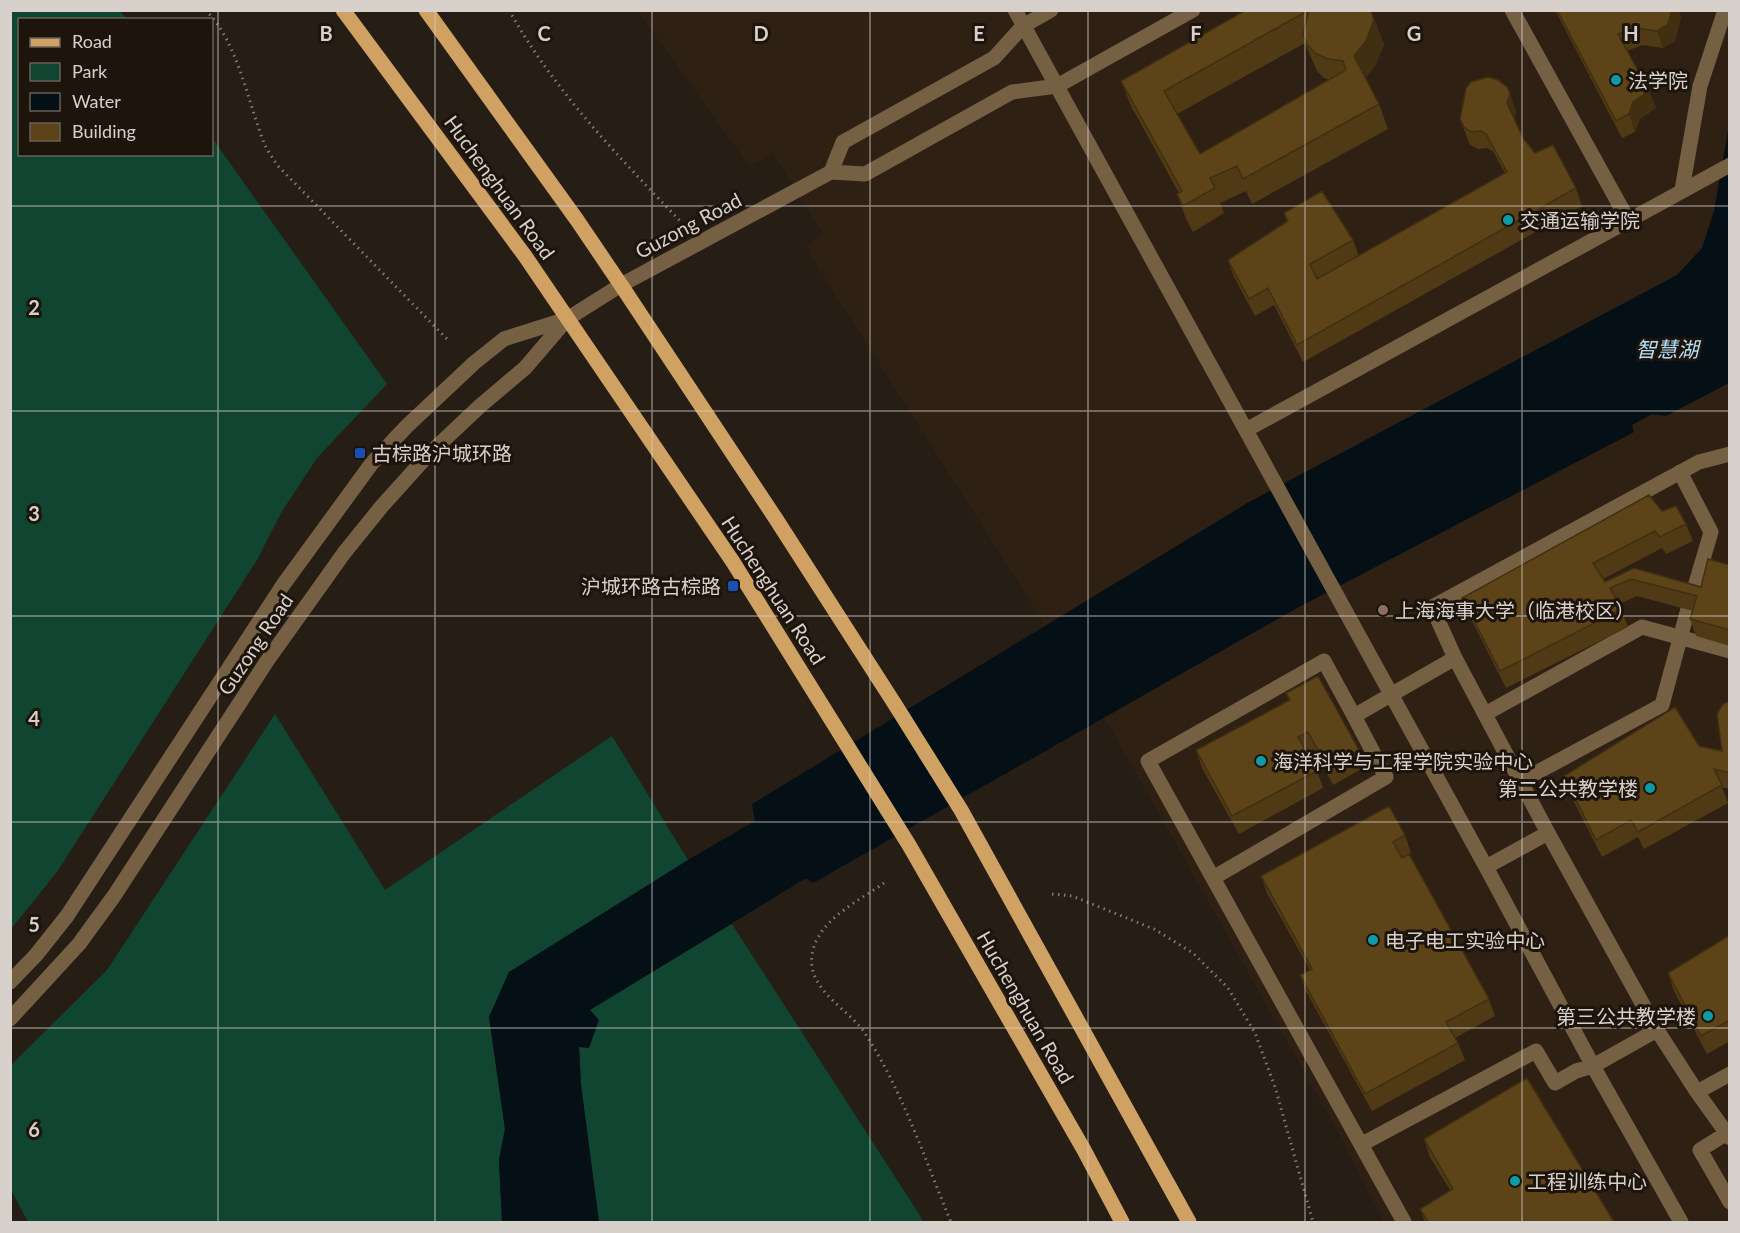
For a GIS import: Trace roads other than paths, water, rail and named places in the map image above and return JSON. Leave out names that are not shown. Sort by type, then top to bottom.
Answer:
[{"type":"main road","name":"Huchenghuan Road","points":[[343,10],[518,246],[733,562],[909,845],[1078,1140],[1122,1222]]},
{"type":"main road","name":"Huchenghuan Road","points":[[426,10],[621,285],[776,519],[962,810],[1189,1222]]},
{"type":"street","points":[[1015,10],[1593,1066],[1681,1222]]},
{"type":"street","points":[[1051,10],[1023,26],[994,58],[843,142],[831,172],[865,174],[1012,92],[1057,86],[1193,10]]},
{"type":"street","points":[[1512,10],[1628,220]]},
{"type":"street","points":[[1682,190],[1700,86],[1725,10]]},
{"type":"street","points":[[1246,430],[1730,165]]},
{"type":"street","name":"Guzong Road","points":[[10,982],[36,955],[67,916],[283,585],[372,463],[407,426],[465,371],[504,339],[567,319],[621,285],[831,172]]},
{"type":"street","name":"Guzong Road","points":[[10,1019],[79,944],[114,896],[267,661],[344,553],[428,455],[525,368],[567,319]]},
{"type":"street","points":[[1730,454],[1698,462],[1432,608],[1455,658],[1548,833],[1658,1030],[1697,1092],[1728,1135],[1700,1150],[1730,1202]]},
{"type":"street","points":[[1521,781],[1662,705],[1710,532],[1680,472]]},
{"type":"street","points":[[1485,714],[1642,627],[1730,651]]},
{"type":"street","points":[[1354,716],[1455,658]]},
{"type":"street","points":[[1213,878],[1386,777],[1324,661],[1148,761],[1404,1222]]},
{"type":"street","points":[[1486,867],[1548,833]]},
{"type":"street","points":[[1362,1144],[1536,1051],[1555,1083],[1576,1071],[1593,1066],[1658,1030]]},
{"type":"street","points":[[1697,1092],[1730,1074]]},
{"type":"water","name":"智慧湖","points":[[1729,125],[1729,383],[1666,416],[1652,414],[1632,425],[1634,432],[1299,607],[813,883],[806,878],[590,1010],[599,1020],[589,1048],[579,1047],[581,1085],[599,1222],[502,1222],[499,1160],[505,1129],[489,1017],[509,972],[688,860],[755,821],[752,804],[1249,502],[1677,275],[1702,248],[1714,211]]},
{"type":"place","name":"法学院","points":[[1616,80]]},
{"type":"place","name":"交通运输学院","points":[[1508,220]]},
{"type":"place","name":"古棕路沪城环路","points":[[360,453]]},
{"type":"place","name":"沪城环路古棕路","points":[[733,586]]},
{"type":"place","name":"上海海事大学（临港校区）","points":[[1383,610]]},
{"type":"place","name":"海洋科学与工程学院实验中心","points":[[1261,761]]},
{"type":"place","name":"第二公共教学楼","points":[[1650,788]]},
{"type":"place","name":"电子电工实验中心","points":[[1373,940]]},
{"type":"place","name":"第三公共教学楼","points":[[1708,1016]]},
{"type":"place","name":"工程训练中心","points":[[1515,1181]]}]
